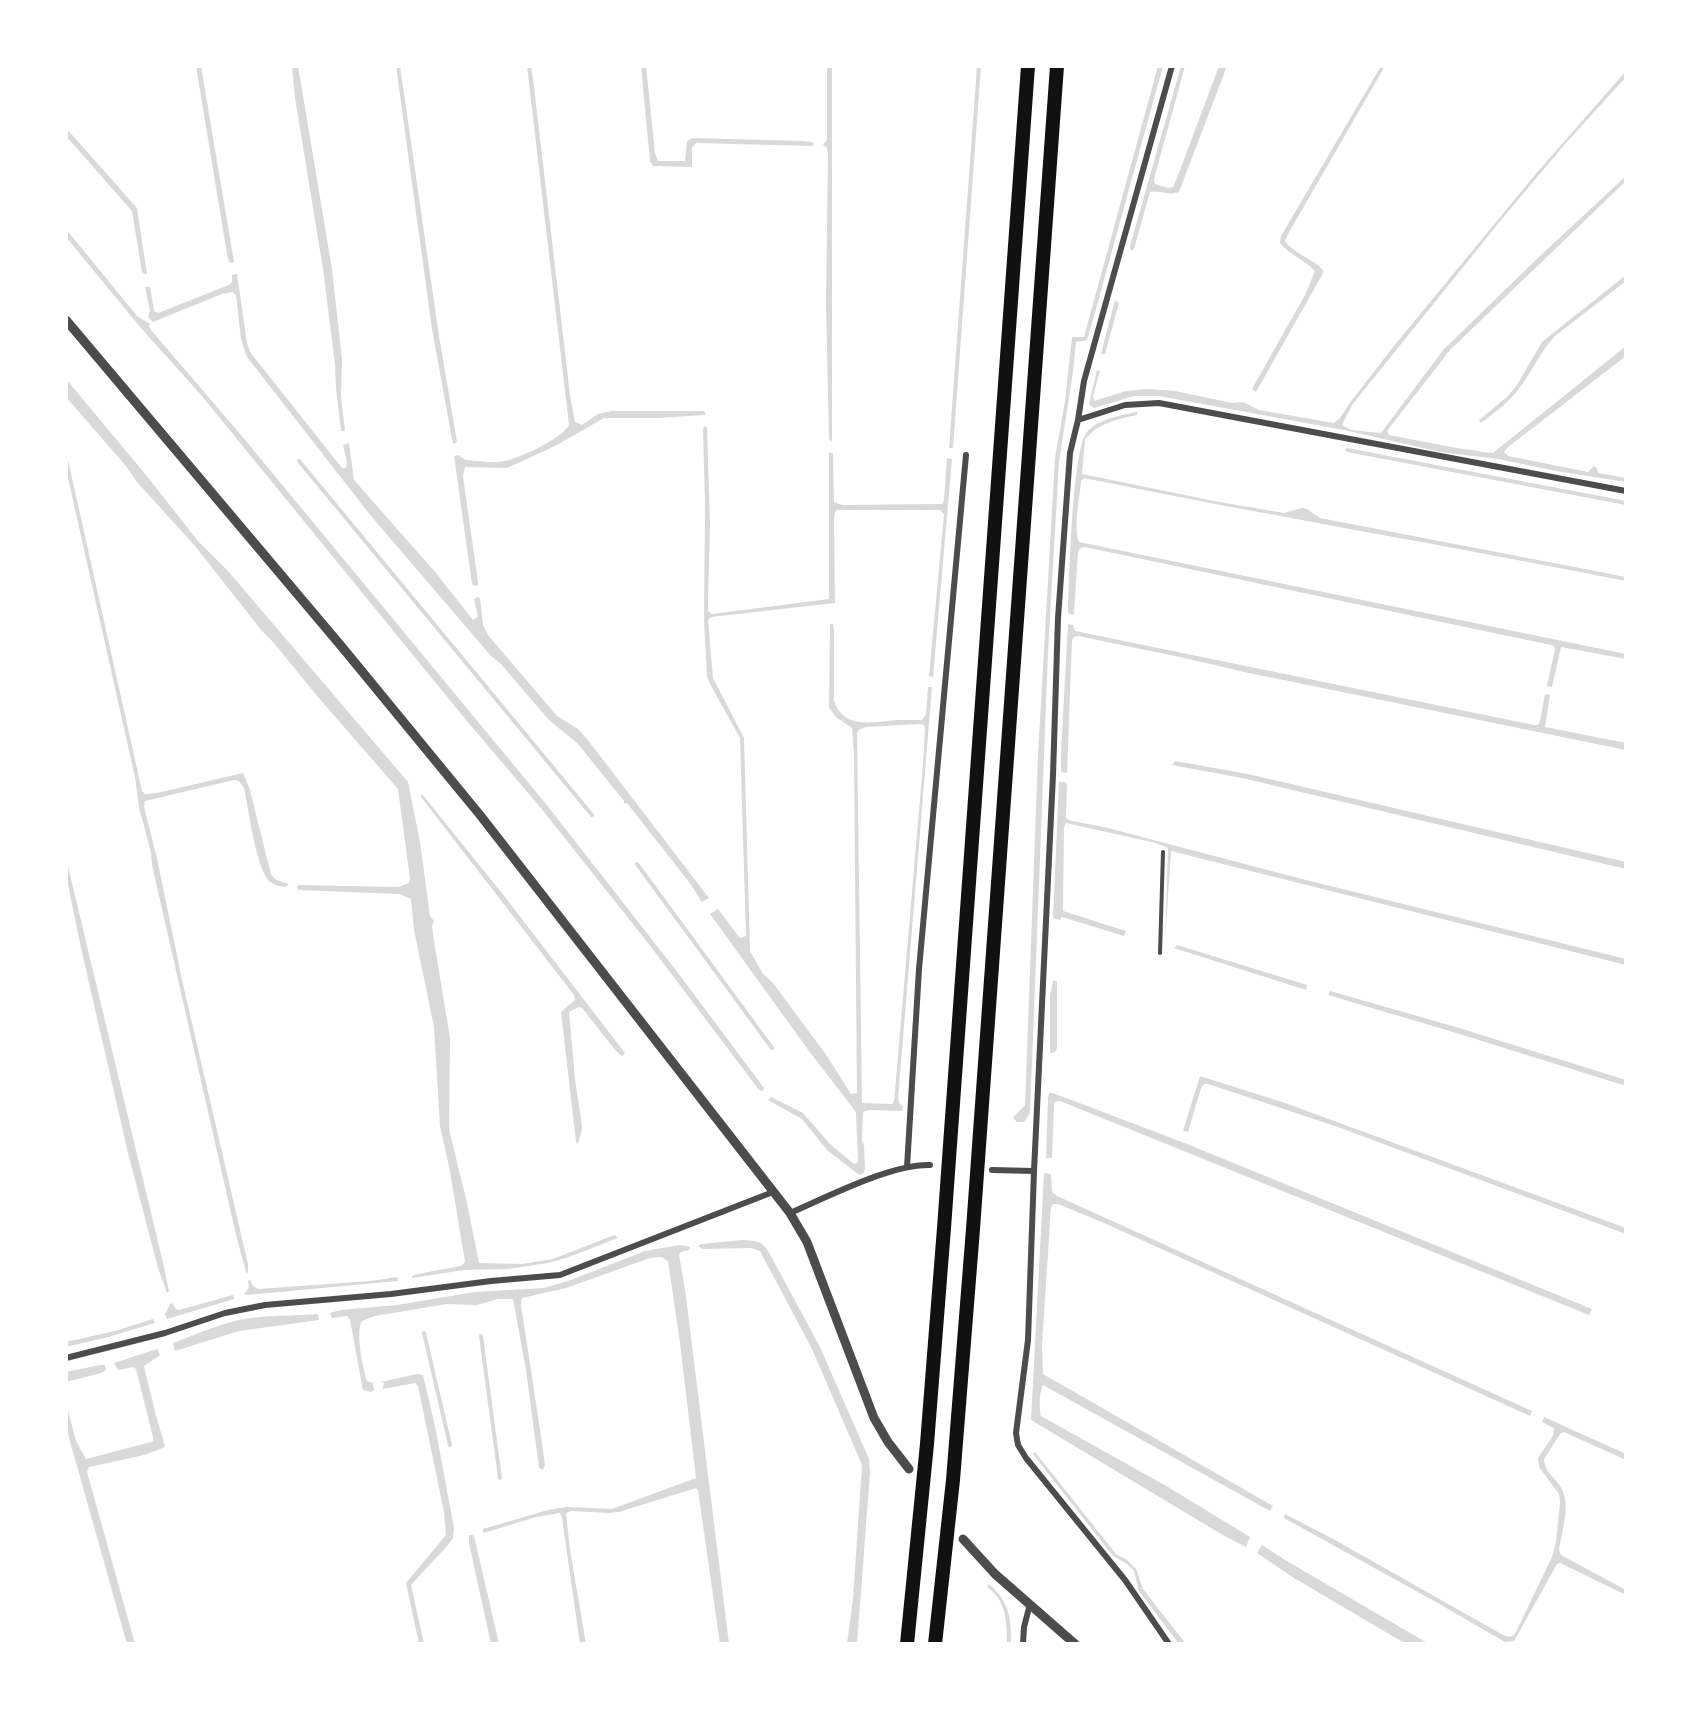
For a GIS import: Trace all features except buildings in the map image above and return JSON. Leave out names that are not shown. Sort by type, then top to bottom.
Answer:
[{"type":"highway","points":[[907,1644],[927,1444],[942,1252],[1028,66]]},
{"type":"highway","points":[[935,1644],[952,1480],[971,1253],[1057,66]]},
{"type":"street","points":[[1169,1644],[1125,1580],[1069,1513],[1018,1445],[1016,1428],[1028,1340],[1053,786],[1058,618],[1070,453],[1084,381],[1172,66]]},
{"type":"street","points":[[66,320],[453,782],[790,1213],[807,1242],[874,1418],[888,1442],[909,1469]]},
{"type":"street","points":[[1078,420],[1125,405],[1159,403],[1626,491]]},
{"type":"street","points":[[907,1167],[919,969],[966,455]]},
{"type":"street","points":[[790,1213],[855,1185],[907,1167],[930,1165]]},
{"type":"street","points":[[992,1170],[1034,1171]]},
{"type":"street","points":[[66,1358],[165,1333],[225,1313],[265,1305],[391,1294],[560,1275],[773,1192]]},
{"type":"street","points":[[963,1539],[982,1562],[1075,1644]]},
{"type":"street","points":[[1023,1644],[1024,1627],[1030,1605]]},
{"type":"lane","points":[[1160,953],[1163,852]]},
{"type":"shaded area","points":[[196,66],[201,66],[234,262],[232,263],[229,262],[227,254]]},
{"type":"shaded area","points":[[292,66],[298,66],[332,269],[342,359],[341,396],[345,431],[341,431],[323,269],[295,98]]},
{"type":"shaded area","points":[[396,66],[400,66],[439,336],[457,442],[453,444],[432,329]]},
{"type":"shaded area","points":[[527,66],[531,66],[534,87],[575,422],[582,425],[598,414],[612,411],[704,411],[706,415],[604,418],[555,446],[507,468],[465,467],[463,477],[478,582],[475,586],[472,584],[454,456],[459,455],[464,459],[476,461],[506,461],[548,443],[565,431],[569,425]]},
{"type":"shaded area","points":[[641,66],[646,66],[655,153],[658,161],[685,161],[687,141],[693,138],[802,141],[814,144],[812,146],[696,143],[692,148],[692,167],[653,166],[650,161]]},
{"type":"shaded area","points":[[827,66],[832,66],[832,442],[829,439],[826,303],[828,155],[827,148],[823,145],[827,140]]},
{"type":"shaded area","points":[[977,66],[981,66],[953,448],[949,448]]},
{"type":"shaded area","points":[[1158,66],[1163,66],[1087,340],[1076,342],[1059,462],[1048,653],[1030,1113],[1024,1122],[1017,1122],[1013,1118],[1025,1105],[1038,755],[1055,458],[1065,401],[1072,337],[1084,337]]},
{"type":"shaded area","points":[[1181,66],[1185,66],[1154,179],[1155,184],[1168,188],[1173,187],[1177,178],[1219,66],[1227,66],[1179,192],[1150,192],[1134,249],[1131,251],[1130,246]]},
{"type":"shaded area","points":[[1381,66],[1385,66],[1285,241],[1323,270],[1256,392],[1252,389],[1305,295],[1315,271],[1280,243],[1281,236]]},
{"type":"shaded area","points":[[1626,71],[1626,77],[1565,144],[1501,220],[1352,405],[1342,425],[1351,430],[1381,433],[1444,349],[1626,176],[1626,181],[1450,350],[1387,431],[1389,435],[1493,453],[1626,346],[1626,356],[1504,452],[1508,456],[1588,472],[1594,466],[1598,473],[1626,478],[1626,482],[1498,459],[1440,452],[1344,430],[1159,396],[1134,396],[1094,408],[1089,404],[1097,370],[1100,371],[1093,396],[1094,401],[1126,391],[1148,389],[1175,391],[1232,403],[1243,402],[1259,410],[1334,423],[1393,347],[1534,176]]},
{"type":"shaded area","points":[[66,128],[137,208],[147,274],[142,272],[132,211],[66,136]]},
{"type":"shaded area","points":[[66,229],[137,316],[150,324],[151,330],[241,435],[546,804],[675,969],[764,1088],[763,1091],[759,1090],[648,943],[540,807],[466,720],[201,395],[141,328],[75,248],[66,237]]},
{"type":"shaded area","points":[[237,274],[250,352],[342,468],[346,468],[347,462],[343,445],[349,443],[354,480],[436,573],[473,620],[478,616],[474,600],[476,597],[480,598],[483,625],[488,635],[557,716],[578,729],[587,739],[709,898],[702,902],[627,803],[624,803],[578,744],[549,720],[371,516],[247,357],[241,339],[236,295],[232,292],[222,294],[153,322],[148,317],[150,311],[145,287],[150,287],[154,311],[158,313],[229,285],[232,282],[232,275]]},
{"type":"shaded area","points":[[1626,275],[1626,281],[1555,336],[1514,395],[1481,423],[1479,420],[1507,397],[1517,385],[1542,342]]},
{"type":"shaded area","points":[[1115,300],[1119,303],[1105,354],[1101,354]]},
{"type":"shaded area","points":[[66,379],[198,541],[228,571],[408,782],[420,842],[430,916],[434,921],[432,926],[434,941],[450,1038],[449,1129],[479,1263],[522,1264],[553,1259],[615,1235],[618,1238],[548,1263],[508,1269],[464,1270],[412,1278],[418,1274],[461,1266],[465,1262],[440,1126],[434,1027],[414,930],[411,899],[400,894],[299,890],[297,888],[298,885],[398,887],[409,883],[398,789],[262,631],[195,546],[137,482],[126,466],[66,397]]},
{"type":"shaded area","points":[[1137,412],[1137,415],[1109,423],[1090,434],[1085,440],[1082,474],[1284,513],[1302,508],[1320,518],[1626,577],[1626,581],[1084,478],[1081,481],[1077,512],[1079,542],[1626,654],[1626,659],[1561,647],[1552,687],[1547,686],[1555,649],[1551,645],[1085,547],[1080,548],[1078,552],[1074,615],[1068,613],[1072,518],[1082,443],[1087,432],[1097,424],[1110,418]]},
{"type":"shaded area","points":[[704,426],[707,427],[710,524],[708,611],[712,614],[829,599],[829,453],[833,453],[834,502],[842,505],[942,504],[947,458],[952,459],[933,677],[929,676],[944,514],[940,510],[837,510],[834,519],[835,603],[711,617],[708,620],[713,678],[744,738],[750,951],[763,974],[773,983],[827,1056],[851,1094],[857,1093],[854,754],[852,728],[836,717],[829,708],[830,624],[833,624],[834,630],[834,701],[845,716],[852,720],[870,723],[922,720],[926,714],[928,687],[932,687],[898,1099],[903,1106],[902,1111],[869,1110],[863,1112],[862,1141],[865,1169],[863,1174],[859,1175],[827,1150],[802,1119],[768,1100],[771,1097],[803,1113],[830,1144],[854,1164],[858,1162],[856,1112],[710,914],[718,909],[740,938],[746,936],[740,738],[707,676],[704,621]],"holes":[[[924,725],[923,764],[894,1102],[892,1104],[862,1103],[857,733],[866,727]]]},
{"type":"shaded area","points":[[1347,448],[1626,501],[1626,505],[1347,452],[1345,450]]},
{"type":"shaded area","points":[[66,451],[142,791],[145,794],[157,793],[243,773],[250,790],[271,874],[276,880],[289,884],[285,887],[274,884],[263,872],[244,788],[239,781],[234,780],[145,801],[144,807],[248,1264],[248,1273],[236,1235],[151,853],[139,809],[135,778],[66,469]]},
{"type":"shaded area","points":[[1068,624],[1073,625],[1075,631],[1534,725],[1538,725],[1540,721],[1545,694],[1550,695],[1545,727],[1626,743],[1626,750],[1079,636],[1072,640],[1067,773],[1061,772]]},
{"type":"shaded area","points":[[1175,761],[1248,774],[1626,862],[1626,869],[1242,778],[1172,765]]},
{"type":"shaded area","points":[[1059,782],[1067,784],[1066,818],[1072,821],[1104,827],[1302,879],[1626,959],[1626,965],[1171,851],[1165,943],[1168,848],[1156,843],[1066,823],[1064,827],[1063,911],[1126,931],[1124,936],[1062,917],[1060,920],[1053,918]]},
{"type":"shaded area","points":[[422,794],[625,1053],[622,1056],[616,1051],[582,1008],[579,1007],[569,1012],[582,1129],[578,1144],[561,1012],[575,1000],[574,995],[421,797]]},
{"type":"shaded area","points":[[66,858],[164,1267],[169,1291],[167,1293],[158,1268],[128,1153],[81,948],[66,875]]},
{"type":"shaded area","points":[[1177,945],[1307,985],[1306,990],[1174,948]]},
{"type":"shaded area","points":[[1053,981],[1057,981],[1057,1048],[1055,1052],[1050,1053],[1050,996]]},
{"type":"shaded area","points":[[1330,991],[1456,1027],[1626,1080],[1626,1086],[1328,995]]},
{"type":"shaded area","points":[[1200,1076],[1285,1103],[1626,1228],[1626,1234],[1335,1126],[1208,1084],[1204,1084],[1201,1088],[1188,1132],[1183,1131]]},
{"type":"shaded area","points":[[1049,1093],[1182,1142],[1592,1309],[1589,1315],[1060,1101],[1055,1102],[1054,1105],[1052,1158],[1046,1158],[1048,1098]]},
{"type":"shaded area","points":[[1044,1173],[1051,1174],[1052,1192],[1057,1196],[1532,1411],[1530,1416],[1104,1223],[1053,1204],[1042,1344],[1043,1374],[1273,1506],[1270,1511],[1043,1385],[1040,1400],[1041,1416],[1168,1487],[1250,1537],[1246,1547],[1031,1420]]},
{"type":"shaded area","points":[[743,1240],[761,1243],[769,1253],[820,1347],[869,1459],[870,1473],[857,1644],[847,1644],[853,1599],[862,1465],[812,1349],[760,1251],[751,1248],[703,1249],[698,1246]]},
{"type":"shaded area","points":[[680,1245],[690,1247],[689,1250],[679,1255],[729,1644],[720,1644],[696,1488],[619,1512],[571,1511],[566,1513],[586,1644],[580,1644],[560,1513],[536,1517],[483,1533],[483,1529],[566,1507],[612,1509],[696,1478],[668,1261],[661,1257],[650,1258],[566,1288],[522,1298],[521,1305],[545,1465],[543,1470],[539,1468],[526,1370],[513,1299],[498,1299],[477,1305],[447,1304],[375,1316],[362,1321],[359,1333],[360,1350],[367,1381],[373,1383],[374,1390],[371,1392],[363,1390],[350,1320],[347,1316],[332,1318],[330,1313],[475,1292],[544,1288],[645,1251]]},
{"type":"shaded area","points":[[397,1277],[398,1281],[244,1294],[249,1288],[248,1281],[250,1280],[258,1289]]},
{"type":"shaded area","points":[[233,1295],[234,1299],[167,1319],[165,1314],[172,1303],[179,1310]]},
{"type":"shaded area","points":[[318,1314],[319,1320],[239,1331],[175,1351],[173,1343],[217,1326],[244,1319]]},
{"type":"shaded area","points":[[153,1319],[155,1323],[66,1347],[66,1342],[115,1331]]},
{"type":"shaded area","points":[[157,1349],[160,1355],[144,1366],[165,1446],[144,1455],[89,1467],[87,1472],[135,1644],[127,1644],[66,1427],[66,1403],[76,1441],[86,1459],[153,1441],[136,1369],[133,1367],[118,1370],[114,1363]]},
{"type":"shaded area","points":[[105,1365],[106,1370],[66,1382],[66,1372]]},
{"type":"shaded area","points":[[417,1374],[423,1375],[454,1528],[453,1538],[448,1545],[411,1585],[424,1644],[419,1644],[406,1583],[446,1535],[444,1512],[418,1386],[415,1383],[383,1389],[384,1383],[381,1382]]},
{"type":"shaded area","points":[[1544,1417],[1626,1454],[1626,1460],[1564,1432],[1560,1434],[1544,1459],[1548,1471],[1564,1494],[1565,1518],[1559,1550],[1561,1555],[1626,1590],[1626,1595],[1560,1563],[1557,1564],[1514,1641],[1505,1642],[1284,1518],[1285,1514],[1335,1540],[1510,1637],[1515,1634],[1552,1557],[1556,1542],[1559,1494],[1539,1467],[1538,1458],[1553,1436],[1554,1428],[1542,1422]]},
{"type":"shaded area","points":[[1035,1452],[1116,1554],[1136,1569],[1143,1589],[1186,1644],[1179,1644],[1139,1591],[1134,1571],[1113,1556],[1033,1454]]},
{"type":"shaded area","points":[[469,1535],[473,1535],[475,1540],[499,1644],[491,1644]]},
{"type":"shaded area","points":[[1262,1545],[1429,1644],[1406,1644],[1294,1578],[1257,1553]]},
{"type":"shaded area","points":[[989,1584],[1008,1611],[1011,1644],[1007,1644],[1006,1619],[1002,1605],[987,1587]]},
{"type":"waterway","points":[[299,461],[592,815]]},
{"type":"waterway","points":[[637,864],[772,1048]]},
{"type":"waterway","points":[[424,1333],[450,1445]]},
{"type":"waterway","points":[[481,1336],[500,1478]]}]
